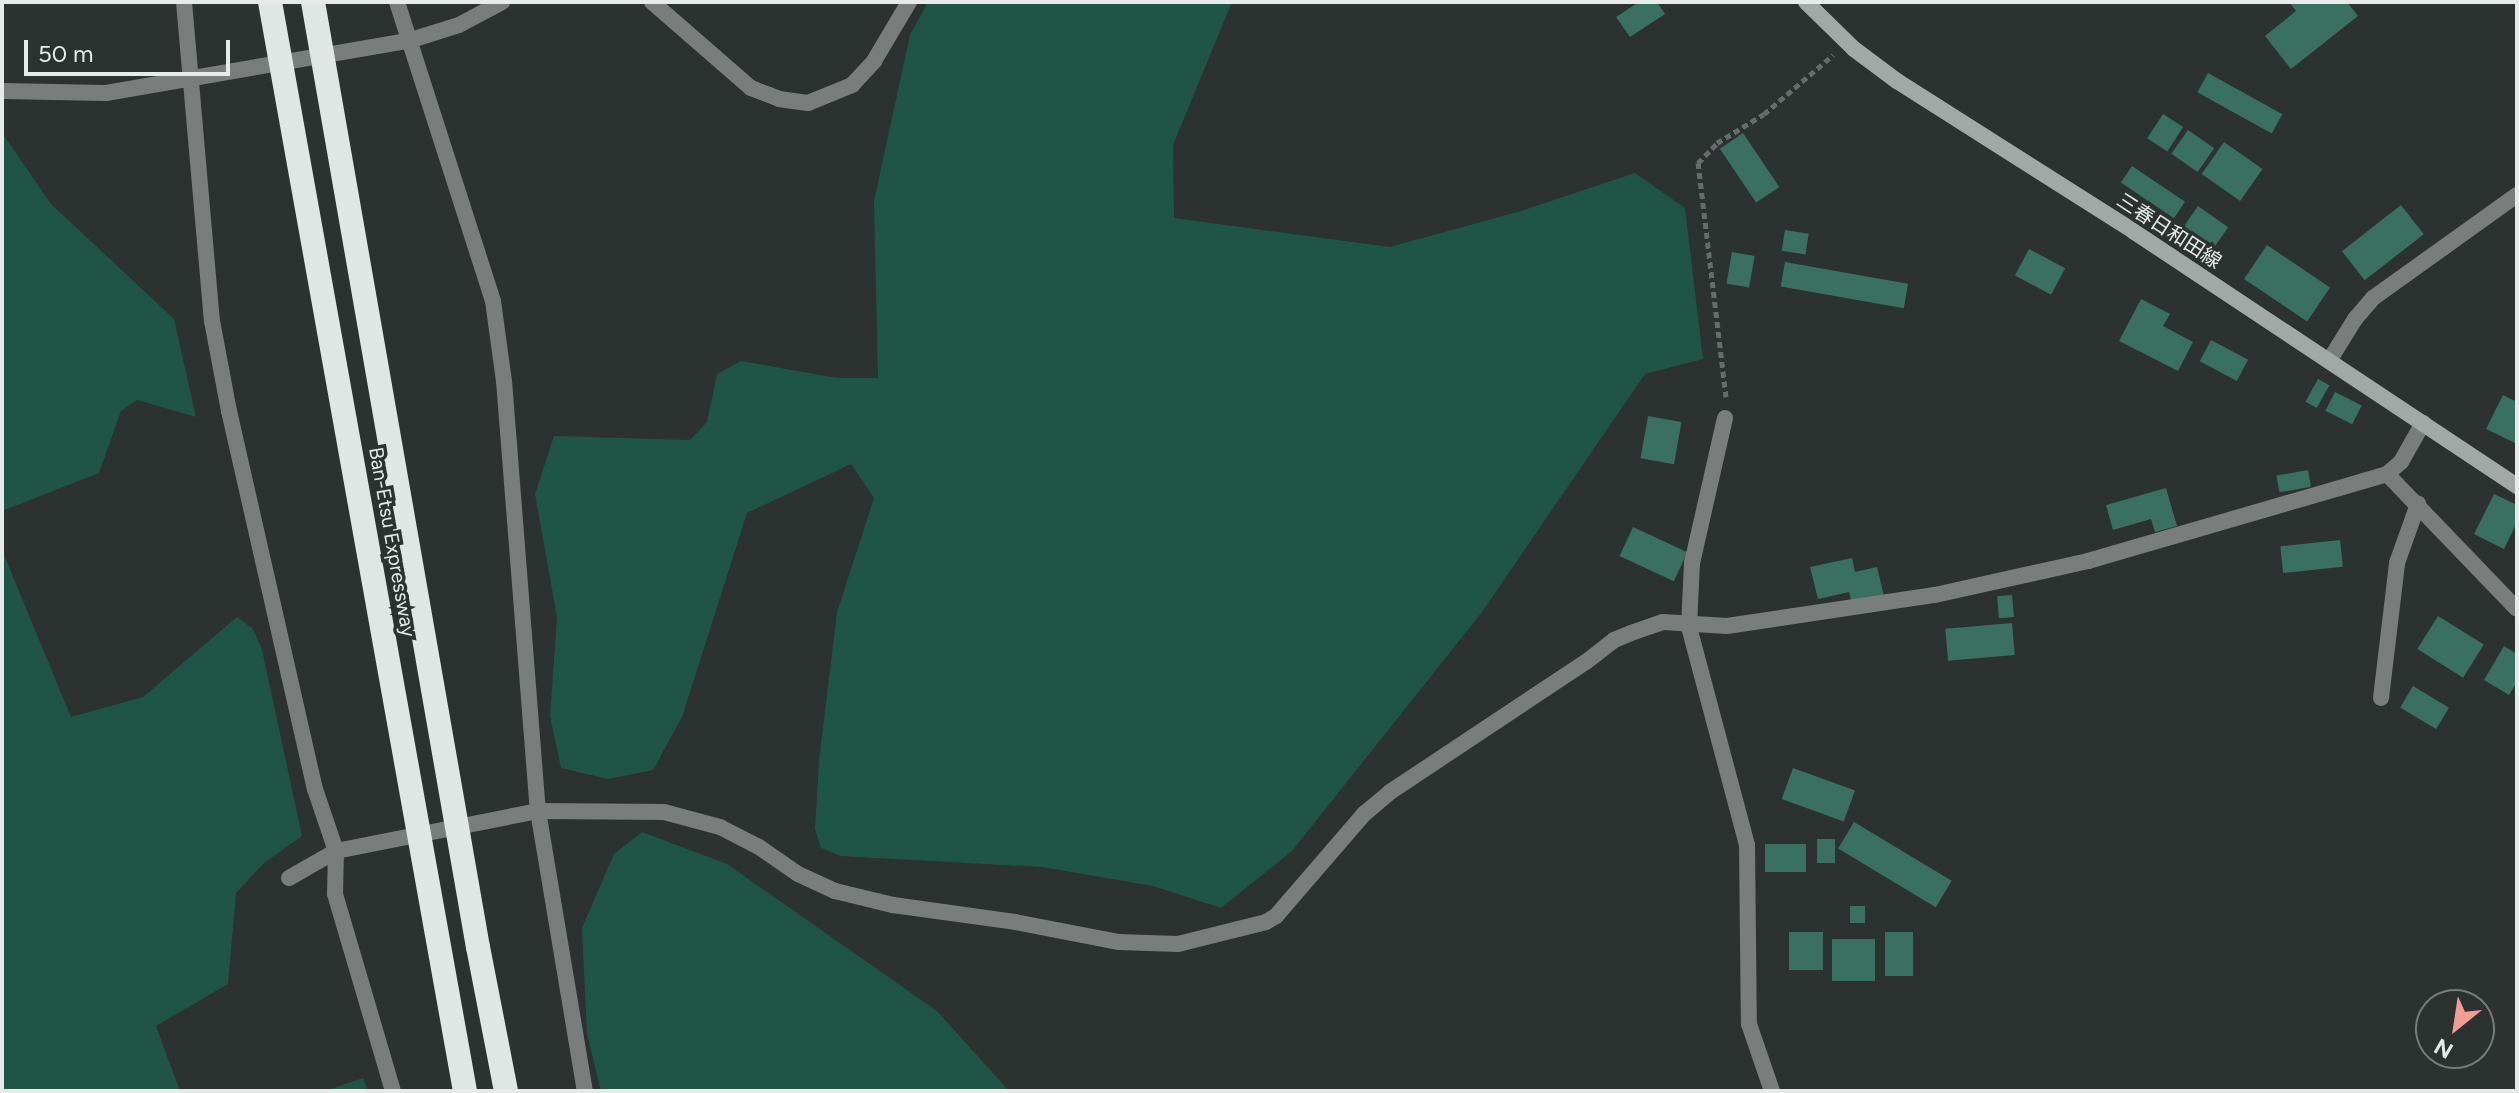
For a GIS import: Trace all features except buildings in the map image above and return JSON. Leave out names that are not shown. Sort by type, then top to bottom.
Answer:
[{"type":"highway","name":"Ban-Etsu Expressway","points":[[270,2],[438,954],[465,1091]]},
{"type":"highway","name":"Ban-Etsu Expressway","points":[[313,2],[478,947],[506,1091]]},
{"type":"main road","name":"三春日和田線","points":[[1806,2],[1847,41],[1941,112],[2133,231],[2517,486]]},
{"type":"street","points":[[184,2],[212,321],[229,411],[315,789],[336,851],[335,894],[393,1091]]},
{"type":"street","points":[[397,2],[493,301],[504,381],[531,812],[585,1091]]},
{"type":"street","points":[[2,91],[106,93],[408,41],[459,25],[502,2]]},
{"type":"street","points":[[652,2],[751,88],[779,99],[808,103],[852,85],[874,61],[909,2]]},
{"type":"street","points":[[2329,361],[2355,319],[2373,298],[2517,195]]},
{"type":"street","points":[[1725,418],[1692,563],[1689,627],[1747,845],[1749,1024],[1772,1091]]},
{"type":"street","points":[[289,878],[336,851],[531,812],[664,812],[720,827],[759,847],[798,874],[835,891],[893,905],[1015,922],[1119,942],[1178,944],[1276,916],[1364,814],[1614,640],[1663,622],[1689,627],[1727,626],[1935,595],[2088,561],[2387,474],[2401,462],[2423,423]]},
{"type":"street","points":[[2387,474],[2517,609]]},
{"type":"street","points":[[2381,698],[2387,621],[2397,563],[2418,504]]},
{"type":"path","points":[[1725,418],[1726,379],[1698,163],[1717,143],[1764,114],[1847,41]]},
{"type":"green space","points":[[928,2],[1232,2],[1173,145],[1174,218],[1390,247],[1521,211],[1635,173],[1685,208],[1703,359],[1645,374],[1482,612],[1292,851],[1221,908],[1153,886],[1042,867],[841,856],[821,848],[815,829],[819,761],[837,612],[874,498],[851,464],[747,513],[682,717],[653,770],[608,779],[561,768],[550,716],[557,617],[535,494],[554,436],[690,440],[707,422],[717,374],[741,361],[837,378],[878,378],[874,201],[910,35]]},
{"type":"green space","points":[[2,133],[51,204],[174,319],[196,417],[137,400],[121,411],[99,473],[2,511]]},
{"type":"green space","points":[[2,550],[71,717],[143,697],[237,617],[253,629],[262,650],[302,836],[264,863],[236,893],[228,984],[156,1026],[180,1091],[2,1091]]},
{"type":"green space","points":[[642,832],[727,864],[937,1011],[1009,1091],[601,1091],[587,1034],[582,928],[614,854]]},
{"type":"green space","points":[[363,1078],[368,1091],[328,1091],[328,1090]]}]
